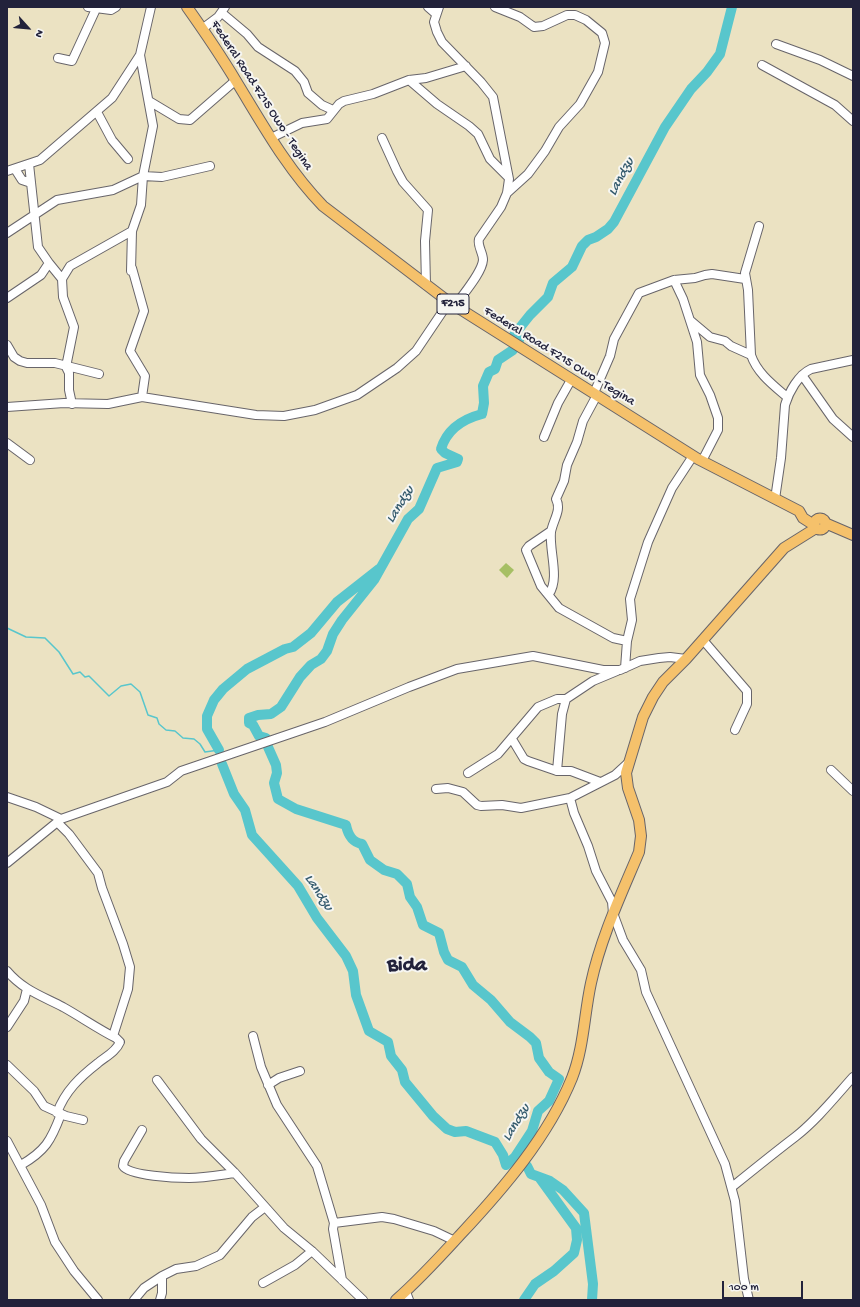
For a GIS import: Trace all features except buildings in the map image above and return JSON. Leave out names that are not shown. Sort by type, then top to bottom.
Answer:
[{"type":"main road","name":"Federal Road F215 Owo - Tegina","points":[[187,7],[236,80],[293,172],[323,206],[452,304],[698,458],[799,511],[808,512],[819,525]]},
{"type":"main road","name":"F215","points":[[819,525],[850,534]]},
{"type":"main road","points":[[396,1300],[407,1296],[454,1241],[495,1198],[534,1147],[560,1103],[572,1078],[581,1047],[590,984],[598,951],[639,852],[641,836],[635,805],[628,788],[626,772],[627,764],[643,717],[653,697],[663,682],[686,659],[784,548],[819,525]]},
{"type":"street","points":[[58,58],[71,61],[73,59],[92,8],[111,10],[116,7]]},
{"type":"street","points":[[31,183],[22,180],[11,170],[40,160],[112,98],[140,55],[151,7]]},
{"type":"street","points":[[7,407],[108,404],[142,397],[256,415],[284,416],[315,410],[357,395],[397,368],[416,350],[480,269],[483,259],[478,243],[479,239],[501,208],[507,193],[509,179],[493,97],[466,66],[442,42],[434,22],[438,10],[428,7]]},
{"type":"street","points":[[495,7],[520,17],[534,27],[543,26],[567,11],[581,16],[602,33],[605,43],[598,72],[580,104],[559,127],[545,151],[528,174],[507,193]]},
{"type":"street","points":[[202,28],[223,10],[258,47],[298,74],[304,82],[308,93],[322,105],[333,110]]},
{"type":"street","points":[[776,44],[820,60],[853,76]]},
{"type":"street","points":[[140,55],[153,126],[142,176],[141,205],[132,231],[132,270],[144,311],[130,351],[145,376],[142,397]]},
{"type":"street","points":[[762,65],[835,106],[853,121]]},
{"type":"street","points":[[271,138],[306,122],[324,121],[339,104],[344,101],[372,94],[409,80],[426,78],[466,66]]},
{"type":"street","points":[[149,101],[179,119],[190,120],[236,80]]},
{"type":"street","points":[[409,80],[437,104],[478,134],[490,160],[509,179]]},
{"type":"street","points":[[97,112],[112,140],[128,158]]},
{"type":"street","points":[[382,138],[403,182],[428,210],[425,242],[426,285]]},
{"type":"street","points":[[29,164],[34,214],[38,234],[38,247],[62,278]]},
{"type":"street","points":[[7,233],[57,200],[113,190],[142,176],[162,176],[210,166]]},
{"type":"street","points":[[759,226],[750,254],[745,279],[748,290],[751,355],[759,371],[787,397]]},
{"type":"street","points":[[72,404],[68,390],[69,373],[66,367],[74,327],[63,297],[62,278],[70,266],[132,231]]},
{"type":"street","points":[[7,298],[41,274],[49,263]]},
{"type":"street","points":[[549,594],[553,584],[551,531],[559,506],[556,499],[564,481],[566,466],[577,442],[583,421],[610,356],[614,339],[635,298],[644,290],[674,280],[695,278],[712,274],[745,279]]},
{"type":"street","points":[[623,669],[632,620],[630,599],[648,542],[672,488],[698,458],[718,430],[718,418],[710,395],[700,375],[697,342],[691,321],[674,280]]},
{"type":"street","points":[[691,321],[710,337],[725,341],[731,346],[751,355]]},
{"type":"street","points":[[7,345],[14,357],[20,361],[27,363],[55,363],[66,367],[99,374]]},
{"type":"street","points":[[775,499],[787,397],[802,375],[811,369],[853,360]]},
{"type":"street","points":[[802,375],[833,419],[853,437]]},
{"type":"street","points":[[544,437],[554,417],[556,407],[572,380]]},
{"type":"street","points":[[7,443],[30,460]]},
{"type":"street","points":[[551,531],[529,546],[526,550],[541,586],[549,594],[556,605],[572,616],[613,638],[627,641]]},
{"type":"street","points":[[703,640],[748,691],[747,704],[734,730]]},
{"type":"street","points":[[7,863],[59,821],[167,782],[181,771],[325,722],[457,669],[533,656],[603,670],[623,669]]},
{"type":"street","points":[[468,773],[498,754],[538,706],[557,699],[566,699],[593,681],[640,661],[670,657],[686,659]]},
{"type":"street","points":[[557,771],[562,714],[566,699]]},
{"type":"street","points":[[512,739],[524,759],[528,761],[557,771],[571,771],[600,782]]},
{"type":"street","points":[[436,789],[448,788],[463,792],[481,806],[502,805],[521,808],[570,798],[615,775],[627,764]]},
{"type":"street","points":[[831,770],[853,792]]},
{"type":"street","points":[[570,798],[574,814],[588,846],[596,871],[612,902],[613,913],[623,940],[641,970],[646,992],[711,1130],[725,1164],[732,1187],[744,1279],[749,1300]]},
{"type":"street","points":[[8,799],[36,807],[59,821],[98,873],[130,966],[128,990],[113,1036]]},
{"type":"street","points":[[7,971],[27,989],[62,1006],[119,1040],[119,1044],[78,1079],[66,1093],[54,1131],[44,1149],[21,1165]]},
{"type":"street","points":[[7,1027],[24,1001],[27,989]]},
{"type":"street","points":[[253,1036],[261,1067],[268,1085],[284,1116],[317,1166],[334,1223],[333,1229],[342,1281]]},
{"type":"street","points":[[7,1065],[34,1091],[44,1106],[59,1114],[83,1120]]},
{"type":"street","points":[[268,1085],[279,1078],[300,1071]]},
{"type":"street","points":[[732,1187],[782,1145],[795,1137],[818,1115],[853,1076]]},
{"type":"street","points":[[157,1080],[201,1139],[235,1173],[291,1236],[312,1251],[342,1281],[352,1287],[363,1300]]},
{"type":"street","points":[[142,1130],[124,1161],[123,1166],[126,1170],[145,1174],[190,1178],[235,1173]]},
{"type":"street","points":[[7,1141],[41,1205],[55,1242],[74,1271],[98,1300]]},
{"type":"street","points":[[134,1300],[144,1288],[162,1276],[176,1269],[196,1266],[220,1255],[252,1217],[265,1207]]},
{"type":"street","points":[[334,1223],[382,1217],[434,1231],[454,1241]]},
{"type":"street","points":[[262,1283],[295,1265],[312,1251]]},
{"type":"street","points":[[160,1300],[162,1292],[162,1276]]},
{"type":"green space","points":[[506,563],[514,570],[507,578],[499,570]]},
{"type":"waterway","name":"Landzu","points":[[519,340],[514,335],[530,315],[548,297],[553,283],[572,267],[582,246],[588,240],[596,237],[608,229],[614,222],[665,127],[691,89],[707,72],[720,54],[732,7]]},
{"type":"waterway","name":"Landzu","points":[[266,738],[259,736],[253,725],[249,723],[249,718],[258,715],[271,714],[281,707],[300,677],[311,665],[321,659],[327,651],[333,634],[342,620],[374,580],[408,519],[419,509],[437,468],[457,462],[458,459],[445,453],[441,449],[444,442],[452,430],[462,422],[482,414],[484,403],[483,386],[489,372],[495,369],[498,360],[513,350]]},
{"type":"waterway","name":"Landzu","points":[[219,750],[207,729],[207,716],[214,700],[223,689],[247,669],[285,649],[293,647],[311,633],[337,602],[379,569]]},
{"type":"waterway","points":[[7,628],[26,637],[45,638],[59,652],[73,674],[80,672],[85,677],[89,676],[109,696],[121,686],[131,684],[140,692],[148,715],[157,718],[159,724],[166,730],[175,731],[183,738],[194,739],[200,744],[205,752],[219,750]]},
{"type":"waterway","name":"Landzu","points":[[222,764],[234,794],[245,810],[252,835],[298,886],[317,918],[346,956],[353,971],[356,995],[369,1031],[388,1042],[391,1056],[402,1070],[405,1082],[433,1116],[447,1129],[455,1132],[466,1131],[495,1142],[503,1155],[506,1165],[515,1157],[532,1131],[538,1111],[549,1101],[559,1079],[549,1072],[539,1058],[536,1043],[510,1022],[491,1000],[473,985],[462,967],[448,960],[444,952],[439,933],[423,925],[417,907],[410,897],[407,884],[397,874],[384,870],[370,860],[362,844],[351,838],[346,825],[296,809],[278,799],[274,783],[277,773],[276,765],[268,747]]},
{"type":"waterway","name":"Landzu","points":[[527,1166],[531,1174],[550,1181],[563,1190],[584,1213],[593,1284],[592,1300]]},
{"type":"waterway","name":"Landzu","points":[[524,1300],[535,1284],[554,1271],[574,1253],[577,1240],[576,1228],[539,1177]]},
{"type":"district","name":"Bida","points":[[407,967]]}]
